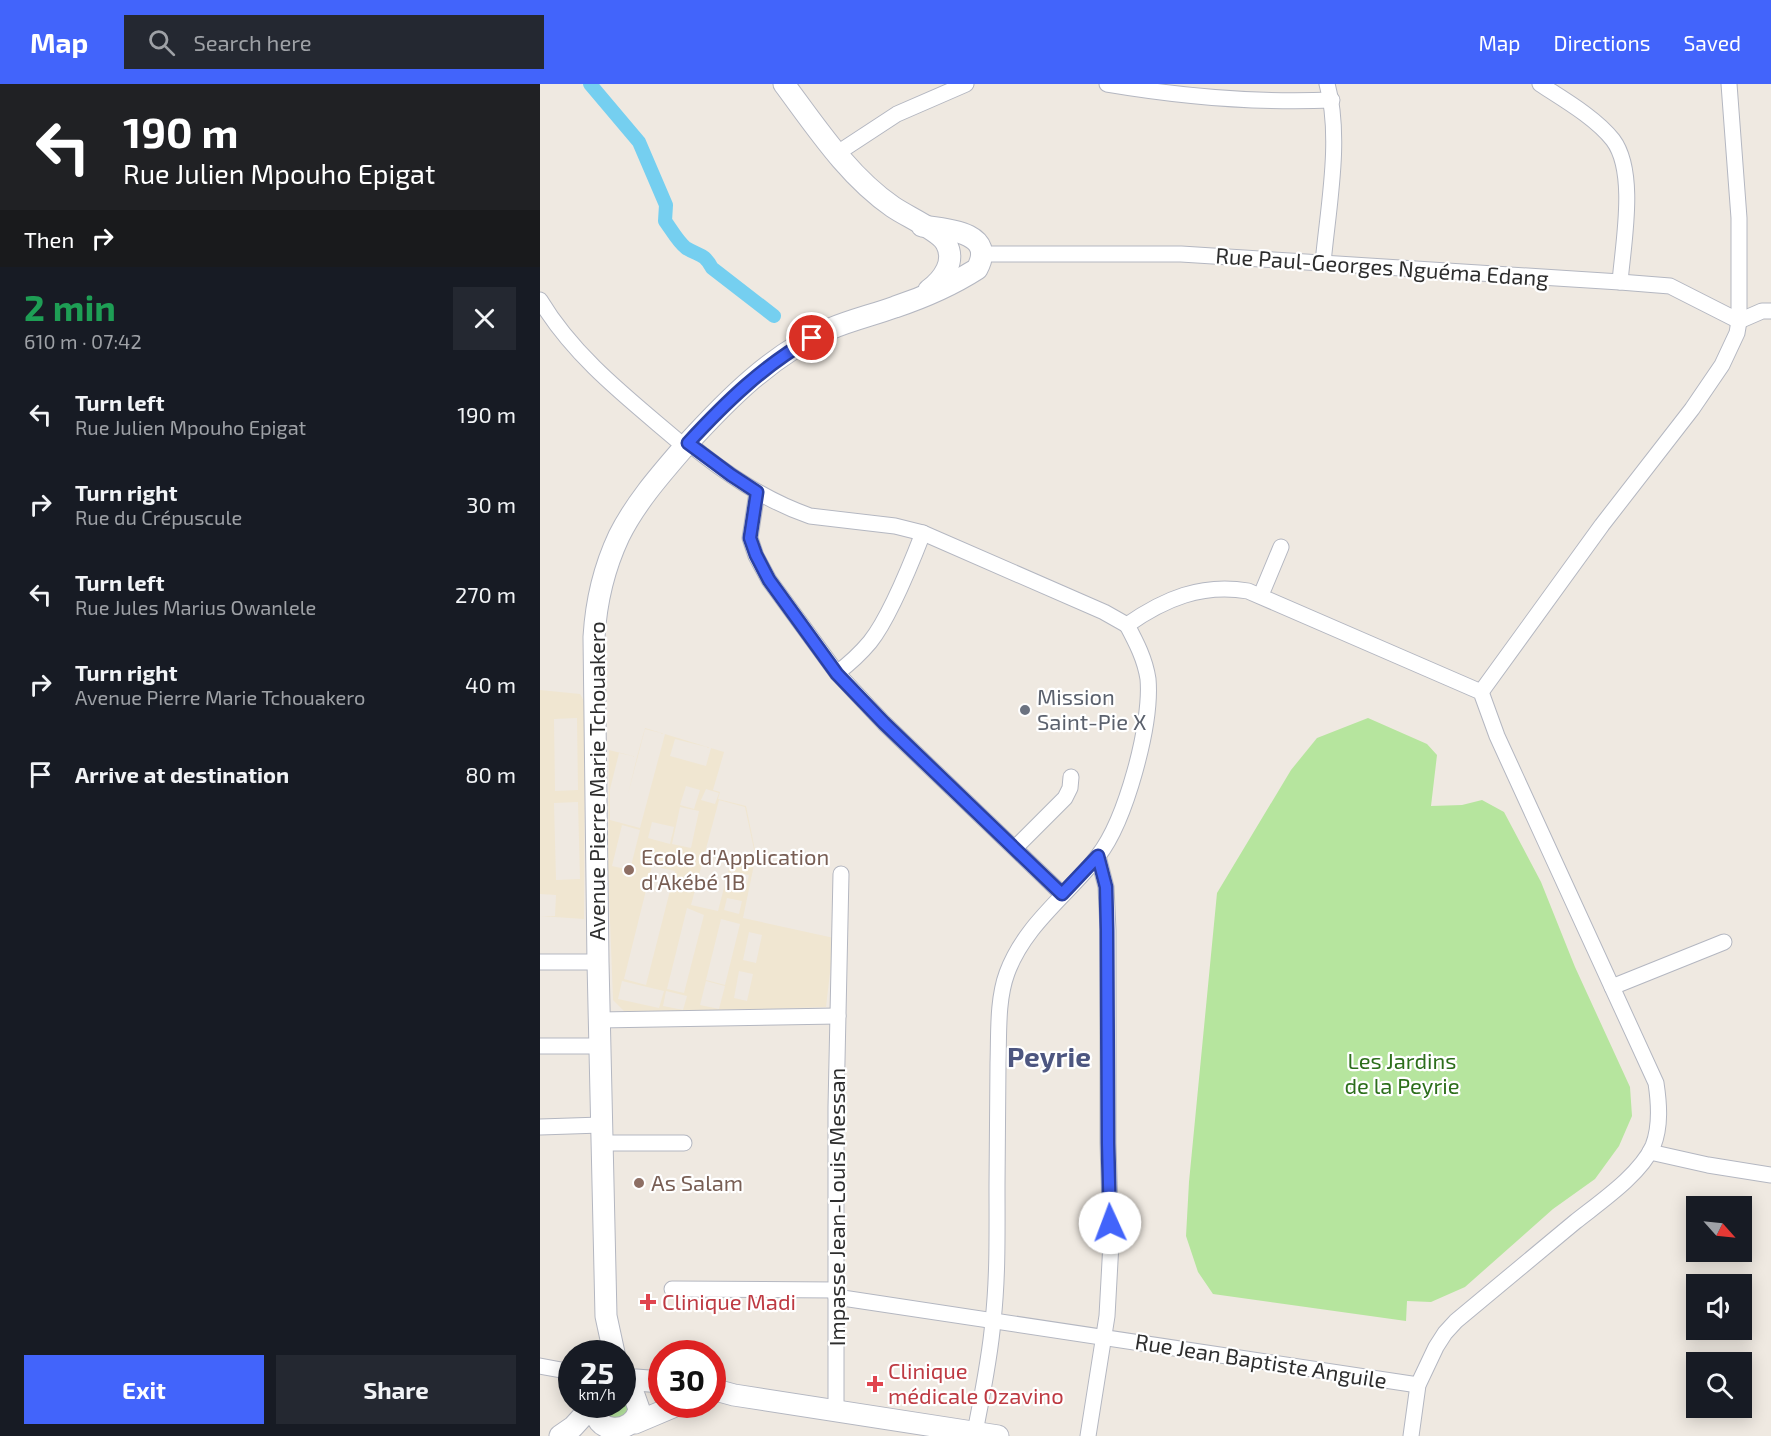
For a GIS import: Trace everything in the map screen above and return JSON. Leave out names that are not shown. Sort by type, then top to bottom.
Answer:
[{"type":"main road","points":[[783,84],[836,154],[876,194],[943,237],[950,253],[950,262],[942,277],[919,297]]},
{"type":"main road","points":[[922,225],[967,235],[981,246],[982,254]]},
{"type":"main road","name":"Avenue Pierre Marie Tchouakero","points":[[606,1316],[594,637],[595,612],[618,538],[644,496],[686,445],[749,381],[792,349],[830,329],[919,297],[977,269],[982,254]]},
{"type":"main road","points":[[603,1340],[606,1316]]},
{"type":"main road","points":[[606,1316],[611,1340]]},
{"type":"main road","points":[[726,1393],[998,1436]]},
{"type":"main road","points":[[636,1395],[639,1409],[636,1412]]},
{"type":"main road","points":[[726,1396],[734,1395]]},
{"type":"main road","points":[[560,1436],[582,1418]]},
{"type":"main road","points":[[584,1436],[589,1418]]},
{"type":"main road","points":[[597,1418],[602,1426],[610,1431],[618,1432],[649,1418]]},
{"type":"main road","points":[[618,1432],[631,1418]]},
{"type":"street","points":[[836,154],[897,114],[963,86],[979,84]]},
{"type":"street","points":[[1107,84],[1284,102],[1332,100]]},
{"type":"street","points":[[1323,263],[1334,141],[1332,100],[1327,84]]},
{"type":"street","points":[[1540,84],[1595,122],[1619,149],[1625,165],[1627,182],[1620,282]]},
{"type":"street","points":[[1481,692],[1602,525],[1692,409],[1722,365],[1737,333],[1739,218],[1729,84]]},
{"type":"street","name":"Rue Paul-Georges Nguéma Edang","points":[[982,254],[1181,254],[1670,286],[1739,321]]},
{"type":"street","points":[[540,300],[551,319],[575,349],[686,445],[757,492],[810,516],[895,526],[923,533],[1104,612],[1127,625],[1144,660],[1148,680],[1146,715],[1126,800],[1119,819],[1098,856],[1042,915],[1016,953],[1006,974],[999,1040],[997,1258],[993,1322],[975,1432]]},
{"type":"street","points":[[1739,321],[1762,311],[1771,311]]},
{"type":"street","points":[[757,492],[750,538],[756,555],[769,580],[837,674],[884,723],[1062,894]]},
{"type":"street","points":[[837,674],[855,659],[872,639],[892,604],[923,533]]},
{"type":"street","points":[[1261,595],[1281,547]]},
{"type":"street","points":[[1127,625],[1149,609],[1172,598],[1196,591],[1233,588],[1261,595],[1481,692],[1497,736],[1656,1083],[1659,1100],[1658,1121],[1650,1152],[1615,1189],[1456,1321],[1445,1333],[1418,1385],[1410,1436]]},
{"type":"street","points":[[1016,848],[1065,798],[1070,788],[1071,777]]},
{"type":"street","points":[[1088,1436],[1107,1316],[1111,1243],[1106,887],[1098,856]]},
{"type":"street","name":"Impasse Jean-Louis Messan","points":[[837,1411],[838,1010],[841,874]]},
{"type":"street","points":[[1612,987],[1724,942]]},
{"type":"street","points":[[540,962],[598,962]]},
{"type":"street","points":[[599,1020],[838,1010]]},
{"type":"street","points":[[540,1046],[600,1046]]},
{"type":"street","points":[[540,1127],[684,1143]]},
{"type":"street","points":[[1650,1152],[1708,1165],[1771,1175]]},
{"type":"street","name":"Rue Jean Baptiste Anguile","points":[[672,1288],[836,1294],[993,1322],[1104,1336],[1418,1385]]},
{"type":"street","points":[[540,1366],[558,1369]]},
{"type":"shaded area","points":[[540,690],[580,694],[585,703],[584,919],[540,916],[555,916],[556,895],[540,894]],"holes":[[[577,718],[578,790],[555,791],[554,719]],[[578,802],[580,879],[556,880],[554,803]]]},
{"type":"shaded area","points":[[645,728],[664,734],[645,729],[628,794]]},
{"type":"shaded area","name":"Ecole d'Application d'Akébé 1B","points":[[665,734],[710,748],[675,739],[670,756],[706,766],[711,748],[724,752],[713,790],[720,792],[718,799],[746,806],[756,855],[743,918],[834,938],[826,1007],[626,1013],[613,1000],[608,868],[609,750],[637,757],[619,753],[610,789],[610,820],[640,828]],"holes":[[[686,786],[700,790],[694,809],[680,805]],[[706,789],[719,793],[715,804],[701,800]],[[719,800],[745,807],[755,854],[733,853],[718,911],[691,905]],[[680,807],[699,811],[691,848],[672,844]],[[652,822],[674,827],[670,844],[648,838]],[[622,825],[640,830],[630,870],[612,866]],[[652,866],[675,871],[646,985],[624,979]],[[731,871],[749,875],[745,892],[727,888]],[[727,898],[742,901],[739,914],[724,910]],[[687,908],[704,915],[684,993],[667,989]],[[721,919],[740,924],[725,985],[706,980]],[[749,932],[762,935],[756,963],[743,960]],[[739,971],[753,974],[747,1001],[734,998]],[[622,981],[664,991],[659,1008],[618,999]],[[706,981],[725,986],[719,1009],[700,1005]],[[666,991],[687,996],[683,1010],[663,1006]]]},
{"type":"green space","name":"Les Jardins de la Peyrie","points":[[1368,718],[1427,744],[1437,755],[1431,806],[1462,805],[1482,800],[1504,812],[1541,882],[1575,967],[1630,1087],[1632,1116],[1619,1146],[1595,1179],[1553,1209],[1465,1287],[1431,1302],[1407,1301],[1406,1321],[1213,1294],[1198,1272],[1186,1236],[1189,1182],[1217,893],[1291,770],[1317,738]]},
{"type":"waterway","points":[[590,84],[639,142],[666,205],[665,221],[677,239],[686,248],[704,257],[712,268],[774,316]]},
{"type":"place","name":"Mission Saint-Pie X","points":[[1025,710]]},
{"type":"place","name":"Ecole d'Application d'Akébé 1B","points":[[629,870]]},
{"type":"place","name":"As Salam","points":[[639,1183]]},
{"type":"place","name":"Clinique Madi","points":[[648,1302]]},
{"type":"place","name":"Clinique médicale Ozavino","points":[[875,1384]]},
{"type":"district","name":"Peyrie","points":[[1049,1057]]},
{"type":"route","points":[[812,338],[768,365],[749,381],[688,443],[757,492],[750,538],[756,555],[769,580],[795,618],[850,690],[1062,894],[1098,856],[1106,887],[1110,1223]]}]
